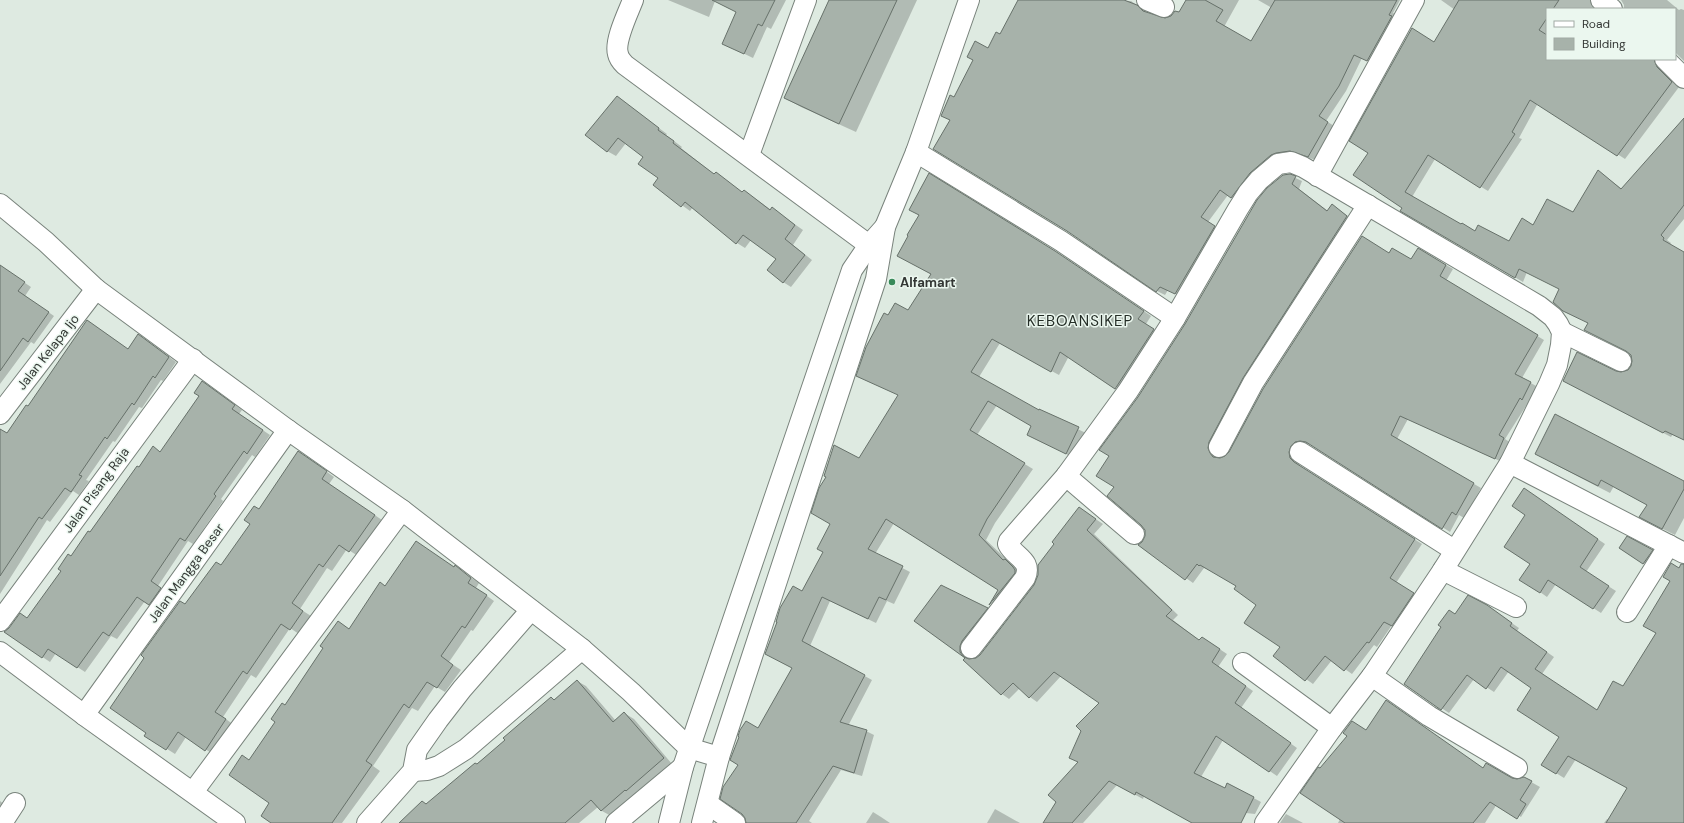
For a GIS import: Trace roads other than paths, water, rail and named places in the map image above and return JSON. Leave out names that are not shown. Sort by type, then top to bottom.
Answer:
[{"type":"street","points":[[633,0],[619,41],[618,54],[621,60],[640,77],[749,155],[875,249]]},
{"type":"street","points":[[749,155],[806,0]]},
{"type":"street","points":[[656,823],[671,816],[689,748],[852,270],[875,249],[885,227],[916,152],[969,0]]},
{"type":"street","points":[[1317,176],[1414,0]]},
{"type":"street","points":[[1601,0],[1611,8]]},
{"type":"street","points":[[1666,60],[1684,78]]},
{"type":"street","points":[[916,152],[1061,241],[1175,318]]},
{"type":"street","points":[[971,648],[1025,578],[1027,573],[1028,568],[1026,564],[1010,548],[1008,544],[1009,541],[1066,476],[1128,391],[1175,318],[1248,193],[1264,175],[1278,164],[1291,162],[1317,176],[1539,306],[1553,317],[1562,332],[1562,345],[1557,365],[1510,463],[1454,550],[1443,570],[1372,676],[1332,728],[1265,823]]},
{"type":"street","points":[[1219,447],[1253,383],[1368,205]]},
{"type":"street","points":[[2,209],[46,242],[96,289],[288,430],[402,510],[582,649],[631,692],[689,748],[719,757]]},
{"type":"street","points":[[702,823],[719,757],[876,279],[875,249]]},
{"type":"street","name":"Jalan Kelapa Ijo","points":[[0,414],[96,289]]},
{"type":"street","points":[[1562,332],[1621,361]]},
{"type":"street","name":"Jalan Pisang Raja","points":[[0,621],[193,359]]},
{"type":"street","name":"Jalan Mangga Besar","points":[[84,715],[288,430]]},
{"type":"street","points":[[1300,452],[1454,550]]},
{"type":"street","points":[[1510,463],[1677,549],[1627,612]]},
{"type":"street","points":[[1066,476],[1134,534]]},
{"type":"street","points":[[193,792],[402,510]]},
{"type":"street","points":[[1443,570],[1516,607]]},
{"type":"street","points":[[367,823],[413,771],[417,750],[438,720],[462,689],[531,610]]},
{"type":"street","points":[[413,771],[427,770],[439,766],[466,749],[582,649]]},
{"type":"street","points":[[0,652],[84,715],[235,823]]},
{"type":"street","points":[[1243,664],[1332,728]]},
{"type":"street","points":[[1372,676],[1429,716],[1517,768]]},
{"type":"street","points":[[616,823],[683,767]]},
{"type":"street","points":[[2,823],[15,803]]},
{"type":"street","points":[[708,804],[735,823]]},
{"type":"place","name":"Alfamart","points":[[892,282]]},
{"type":"district","name":"KEBOANSIKEP","points":[[1080,321]]}]
